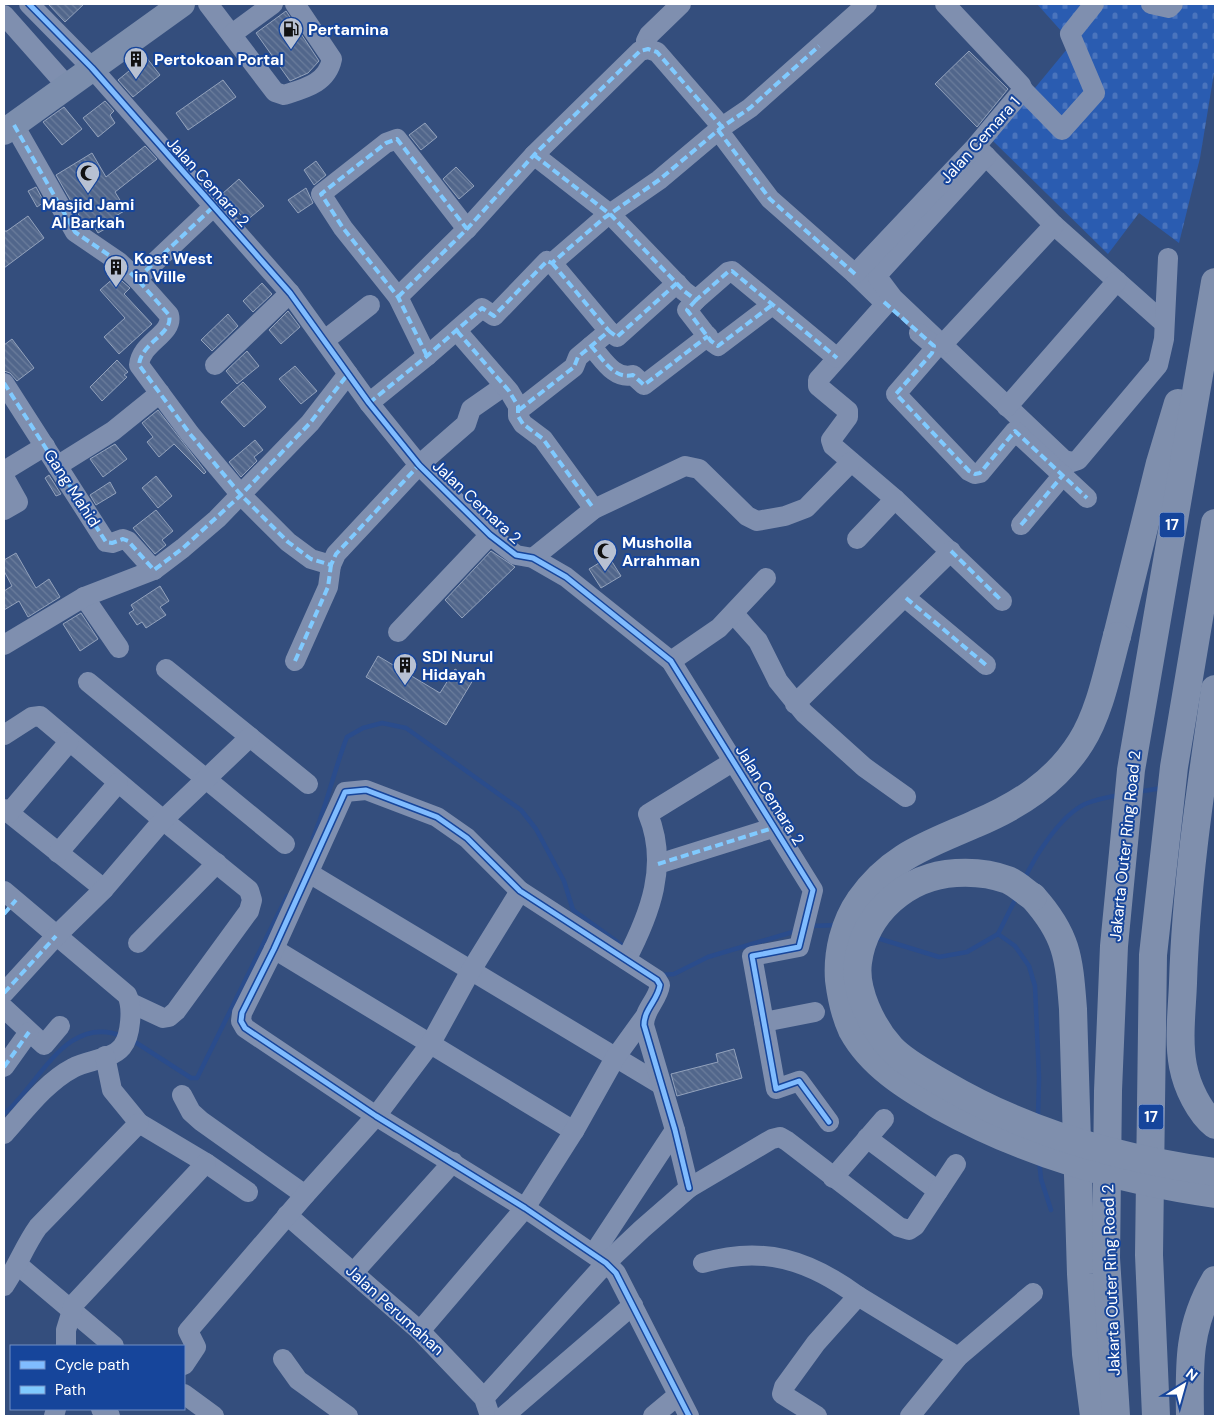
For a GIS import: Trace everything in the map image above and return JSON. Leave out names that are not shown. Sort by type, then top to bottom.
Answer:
[{"type":"highway","points":[[1215,281],[1160,463],[1118,636],[1101,694],[1082,741],[1051,780],[1014,806],[974,825],[929,842],[890,866],[859,901],[844,935],[838,961],[841,995],[852,1030],[876,1062],[910,1089],[961,1118],[1018,1145],[1069,1163],[1130,1179],[1215,1194]]},
{"type":"highway","name":"Jakarta Outer Ring Road 2","points":[[1116,1416],[1106,1258],[1108,1091],[1114,946],[1130,770],[1215,281]]},
{"type":"highway","name":"17","points":[[1156,1416],[1149,1256],[1153,965],[1174,766],[1215,523]]},
{"type":"highway","points":[[1215,689],[1197,815],[1184,955],[1182,1033],[1183,1066],[1194,1098],[1209,1120],[1215,1125]]},
{"type":"highway","points":[[1094,1416],[1086,1354],[1081,1274],[1073,1009],[1070,966],[1059,933],[1051,917],[1033,897],[1008,880],[973,872],[938,874],[906,888],[880,910],[865,936],[858,963],[861,994],[873,1022],[891,1048],[922,1071],[969,1099],[1024,1124],[1134,1158],[1215,1172]]},
{"type":"highway","points":[[1190,1416],[1192,1337],[1202,1302],[1215,1280]]},
{"type":"main road","points":[[6,130],[182,4]]},
{"type":"street","name":"Jalan Cemara 2","points":[[29,4],[92,68],[290,293],[369,403],[419,465],[490,535],[516,555],[533,558],[566,577],[670,662],[776,827],[813,890],[802,934],[752,956],[764,1022]]},
{"type":"street","points":[[208,4],[275,92],[284,95],[321,80],[330,70],[332,59],[295,4]]},
{"type":"street","points":[[232,34],[273,4]]},
{"type":"street","points":[[648,49],[646,41],[649,35],[681,4]]},
{"type":"street","points":[[552,264],[611,214],[659,180],[720,129],[750,108],[867,4]]},
{"type":"street","name":"Jalan Cemara 1","points":[[856,274],[981,151],[1024,90],[1021,84],[945,4]]},
{"type":"street","points":[[1024,90],[1062,130],[1095,93],[1070,34],[1094,4]]},
{"type":"street","points":[[1151,4],[1169,8],[1173,4]]},
{"type":"street","points":[[4,15],[67,86]]},
{"type":"street","points":[[398,297],[467,229],[534,156],[640,51],[648,49],[657,52],[720,129],[770,198],[934,346],[932,353],[896,394],[969,471],[975,474],[980,472],[1014,432],[1063,474],[1087,498]]},
{"type":"street","points":[[6,130],[76,232],[103,250],[137,278],[169,316],[168,327],[143,350],[139,365],[160,394],[241,495],[288,542],[311,559],[331,564]]},
{"type":"street","points":[[427,356],[398,297],[321,198],[324,190],[386,143],[396,139],[467,229]]},
{"type":"street","points":[[1164,323],[1118,280],[1054,225],[981,151],[879,273],[879,283],[1064,460],[1072,462],[1078,460],[1158,365],[1164,339],[1168,294],[1168,258]]},
{"type":"street","points":[[534,156],[611,214],[677,283],[696,300]]},
{"type":"street","points":[[137,278],[213,207]]},
{"type":"street","points":[[943,344],[1054,225]]},
{"type":"street","points":[[369,403],[457,331],[482,308],[494,316],[547,261],[552,264],[609,331],[617,336],[677,283]]},
{"type":"street","points":[[772,305],[721,346],[715,344],[687,310],[728,272],[732,271],[837,358]]},
{"type":"street","points":[[1007,407],[1118,280]]},
{"type":"street","points":[[215,365],[290,293]]},
{"type":"street","points":[[884,302],[884,306],[874,319],[837,358],[817,383],[848,411],[848,417],[831,440],[833,446],[895,499],[1002,601]]},
{"type":"street","points":[[325,340],[370,305]]},
{"type":"street","points":[[457,331],[504,386],[520,410]]},
{"type":"street","points":[[594,509],[543,439],[523,424],[518,416],[520,410],[574,367],[575,361],[609,331]]},
{"type":"street","points":[[591,346],[615,373],[621,376],[633,375],[644,385],[708,336]]},
{"type":"street","points":[[4,644],[84,597],[154,570],[183,548],[241,495],[310,423],[348,374]]},
{"type":"street","name":"Gang Mahid","points":[[4,382],[106,542],[112,544],[123,539],[128,541],[154,570]]},
{"type":"street","points":[[295,661],[328,587],[331,564],[336,554],[419,465],[466,424],[472,409],[504,386]]},
{"type":"street","points":[[57,466],[113,431],[160,394]]},
{"type":"street","points":[[4,471],[45,446]]},
{"type":"street","points":[[533,558],[594,509],[685,466],[699,469],[752,519],[757,521],[785,516],[806,508],[851,462]]},
{"type":"street","points":[[1021,525],[1063,474]]},
{"type":"street","points":[[4,477],[18,502],[4,510]]},
{"type":"street","points":[[857,539],[895,499]]},
{"type":"street","points":[[398,632],[490,535]]},
{"type":"street","points":[[795,704],[867,631],[906,598],[951,551]]},
{"type":"street","points":[[670,662],[719,628],[766,578]]},
{"type":"street","points":[[84,597],[119,648]]},
{"type":"street","points":[[906,598],[986,665]]},
{"type":"street","points":[[734,614],[758,641],[778,681],[795,704],[864,767],[906,797]]},
{"type":"street","points":[[166,669],[308,784]]},
{"type":"street","points":[[88,682],[208,778],[285,844]]},
{"type":"street","points":[[4,735],[35,715],[40,716],[118,783],[249,890],[252,900],[249,910],[176,1010],[169,1017],[164,1018],[131,1003],[127,996],[56,936],[8,902]]},
{"type":"street","points":[[4,993],[56,936],[104,889],[163,820],[250,737]]},
{"type":"street","points":[[69,742],[6,811],[104,889]]},
{"type":"street","points":[[626,960],[636,940],[657,882],[658,864],[653,825],[648,814],[734,761]]},
{"type":"street","points":[[58,853],[118,783]]},
{"type":"street","points":[[420,1331],[525,1208],[574,1131],[615,1058],[644,1018],[659,991],[660,985],[657,980],[520,891],[453,828],[437,817],[366,790],[345,792],[274,949],[242,1013],[241,1021],[244,1028],[376,1116],[453,1162],[525,1208],[600,1258],[616,1273],[677,1396],[689,1416]]},
{"type":"street","points":[[658,864],[776,827]]},
{"type":"street","points":[[138,943],[217,864]]},
{"type":"street","points":[[309,873],[470,972],[660,1084]]},
{"type":"street","points":[[185,1364],[196,1347],[188,1331],[287,1215],[376,1116],[431,1043],[470,972],[520,891]]},
{"type":"street","points":[[274,949],[574,1131]]},
{"type":"street","points":[[4,1134],[47,1089],[73,1068],[114,1053],[126,1037],[131,1003]]},
{"type":"street","points":[[4,1008],[41,1043],[47,1045],[60,1026]]},
{"type":"street","points":[[815,1012],[764,1022],[776,1089],[799,1081],[829,1122]]},
{"type":"street","points":[[644,1018],[644,1025],[660,1084],[675,1130],[688,1188]]},
{"type":"street","points":[[4,1066],[29,1032]]},
{"type":"street","points":[[105,1056],[112,1090],[139,1123],[206,1163],[248,1192]]},
{"type":"street","points":[[82,1065],[108,1078]]},
{"type":"street","points":[[182,1095],[191,1112],[201,1121],[305,1195]]},
{"type":"street","points":[[833,1178],[884,1119]]},
{"type":"street","points":[[4,1286],[18,1265],[30,1238],[38,1227],[139,1123]]},
{"type":"street","points":[[487,1407],[600,1258],[675,1130]]},
{"type":"street","points":[[600,1258],[688,1188],[772,1139],[780,1138],[899,1227],[909,1230],[915,1226],[956,1164]]},
{"type":"street","points":[[867,1138],[938,1191]]},
{"type":"street","points":[[354,1272],[453,1162]]},
{"type":"street","points":[[66,1345],[66,1330],[74,1304],[206,1163]]},
{"type":"street","name":"Jalan Perumahan","points":[[287,1215],[420,1331],[487,1407]]},
{"type":"street","points":[[703,1263],[723,1257],[745,1255],[788,1259],[810,1266],[838,1281],[858,1296],[958,1357]]},
{"type":"street","points":[[18,1265],[71,1312],[113,1345]]},
{"type":"street","points":[[910,1416],[958,1357],[1033,1293]]},
{"type":"street","points":[[817,1416],[787,1399],[782,1394],[784,1387],[816,1343],[858,1296]]},
{"type":"street","points":[[504,1416],[632,1305]]},
{"type":"street","points":[[283,1359],[298,1380],[339,1414]]},
{"type":"street","points":[[185,1395],[214,1416]]},
{"type":"street","points":[[653,1416],[677,1396]]},
{"type":"green space","points":[[1037,4],[1215,4],[1215,67],[1200,158],[1179,243],[1139,213],[1108,254],[992,140],[1072,43]]},
{"type":"building","points":[[48,4],[84,4],[65,22]]},
{"type":"building","name":"Pertamina","points":[[286,11],[319,61],[308,73],[290,81],[256,33]]},
{"type":"building","points":[[969,51],[1008,89],[977,127],[935,84]]},
{"type":"building","name":"Pertokoan Portal","points":[[146,57],[160,75],[133,97],[118,80]]},
{"type":"building","points":[[223,80],[236,97],[188,130],[176,113]]},
{"type":"building","points":[[105,101],[114,111],[110,115],[115,123],[98,137],[83,118]]},
{"type":"building","points":[[64,107],[82,129],[62,145],[43,122]]},
{"type":"building","points":[[425,123],[437,137],[421,150],[409,135]]},
{"type":"building","name":"Masjid Jami Al Barkah","points":[[145,146],[157,159],[115,192],[126,210],[114,217],[117,222],[98,233],[95,228],[92,229],[84,224],[56,175],[92,153],[106,177]]},
{"type":"building","points":[[316,161],[326,175],[314,185],[304,170]]},
{"type":"building","points":[[456,167],[474,186],[459,199],[443,179]]},
{"type":"building","points":[[239,179],[264,206],[246,221],[222,194]]},
{"type":"building","points":[[36,187],[44,202],[37,207],[28,191]]},
{"type":"building","points":[[306,188],[313,203],[298,213],[288,200]]},
{"type":"building","points":[[28,216],[44,238],[4,268],[4,231],[7,231]]},
{"type":"building","points":[[116,276],[130,288],[124,294],[152,324],[119,354],[104,337],[125,318],[100,290]]},
{"type":"building","points":[[262,283],[272,294],[253,312],[243,301]]},
{"type":"building","points":[[288,311],[300,327],[281,344],[269,330]]},
{"type":"building","points":[[228,314],[238,326],[212,351],[201,340]]},
{"type":"building","points":[[12,339],[34,368],[17,381],[10,373],[4,371],[4,345]]},
{"type":"building","points":[[247,351],[259,366],[237,384],[226,371]]},
{"type":"building","points":[[117,360],[128,372],[124,375],[127,377],[102,401],[90,387]]},
{"type":"building","points":[[295,366],[317,391],[301,404],[279,379]]},
{"type":"building","points":[[243,382],[266,407],[244,427],[221,402]]},
{"type":"building","points":[[158,410],[206,472],[204,474],[174,444],[159,457],[147,442],[153,437],[142,423]]},
{"type":"building","points":[[255,440],[263,450],[254,457],[257,461],[241,477],[229,462]]},
{"type":"building","points":[[115,444],[127,459],[103,477],[90,459]]},
{"type":"building","points":[[49,475],[61,494],[56,496],[45,478]]},
{"type":"building","points":[[156,476],[172,496],[158,508],[142,488]]},
{"type":"building","points":[[110,482],[116,493],[96,505],[90,495]]},
{"type":"building","points":[[156,510],[173,531],[162,540],[166,545],[155,554],[133,528]]},
{"type":"building","points":[[491,551],[515,567],[462,618],[445,600]]},
{"type":"building","points":[[16,553],[36,588],[49,579],[60,597],[28,617],[19,601],[4,610],[4,591],[12,586],[4,571],[4,560]]},
{"type":"building","name":"Musholla Arrahman","points":[[609,557],[621,576],[601,588],[589,569]]},
{"type":"building","points":[[160,586],[169,601],[160,607],[166,615],[146,628],[142,622],[137,625],[129,613],[134,610],[131,605]]},
{"type":"building","points":[[81,613],[98,639],[80,651],[63,624]]},
{"type":"building","name":"SDI Nurul Hidayah","points":[[378,656],[440,693],[455,669],[473,680],[446,725],[366,677]]},
{"type":"building","points":[[734,1049],[742,1078],[677,1096],[671,1074],[718,1062],[716,1054]]},
{"type":"waterway","points":[[313,838],[347,737],[363,728],[382,723],[406,728],[521,810],[536,829],[564,881],[573,910],[626,948]]},
{"type":"waterway","points":[[1137,792],[1162,788]]},
{"type":"waterway","points":[[1024,880],[1049,837],[1066,818],[1085,804],[1098,799],[1120,795]]},
{"type":"waterway","points":[[132,1040],[191,1078],[197,1078],[287,896]]},
{"type":"waterway","points":[[874,937],[939,957],[967,952],[998,934],[1017,896]]},
{"type":"waterway","points":[[811,926],[838,925]]},
{"type":"waterway","points":[[662,975],[674,974],[708,957],[796,931]]},
{"type":"waterway","points":[[998,934],[1015,946],[1029,966],[1035,986],[1039,1078],[1038,1118]]},
{"type":"waterway","points":[[4,1114],[42,1070],[69,1043],[85,1035],[102,1032],[122,1036]]},
{"type":"waterway","points":[[1039,1160],[1041,1179],[1051,1210]]},
{"type":"marked path","points":[[369,403],[482,308],[494,316],[547,261],[552,263],[604,218],[659,180],[722,127],[750,108],[819,46]]},
{"type":"marked path","points":[[398,297],[467,229],[534,155],[640,51],[648,49],[657,52],[722,127]]},
{"type":"marked path","points":[[14,125],[75,232],[119,262],[169,315],[167,328],[145,350],[139,365],[190,434],[241,495],[288,542],[311,559],[331,565],[336,554],[419,465]]},
{"type":"marked path","points":[[718,130],[770,199],[855,274]]},
{"type":"marked path","points":[[427,356],[398,297],[343,228],[321,194],[386,143],[397,139],[467,229]]},
{"type":"marked path","points":[[534,155],[611,215],[684,291],[696,300],[728,272],[732,271],[837,358]]},
{"type":"marked path","points":[[137,279],[213,207]]},
{"type":"marked path","points":[[552,263],[609,331]]},
{"type":"marked path","points":[[519,410],[574,367],[578,357],[609,331],[617,337],[677,283]]},
{"type":"marked path","points":[[696,300],[687,310],[711,341],[718,346],[772,305]]},
{"type":"marked path","points":[[884,302],[934,346],[932,353],[896,394],[969,471],[975,474],[980,473],[1015,431],[1087,498]]},
{"type":"marked path","points":[[457,331],[509,391],[518,406],[518,416],[523,424],[543,439],[594,509]]},
{"type":"marked path","points":[[591,346],[609,367],[620,374],[626,376],[633,375],[644,385],[708,336]]},
{"type":"marked path","points":[[4,383],[106,542],[112,543],[123,539],[128,541],[154,570],[183,548],[241,495],[310,423],[348,374]]},
{"type":"marked path","points":[[1021,525],[1063,475]]},
{"type":"marked path","points":[[951,551],[1002,601]]},
{"type":"marked path","points":[[295,661],[328,587],[331,565]]},
{"type":"marked path","points":[[906,598],[986,665]]},
{"type":"marked path","points":[[658,864],[776,827]]},
{"type":"marked path","points":[[4,914],[16,900]]},
{"type":"marked path","points":[[4,993],[56,936]]},
{"type":"marked path","points":[[4,1067],[29,1032]]},
{"type":"cycle path","points":[[29,4],[92,68],[290,293],[369,403],[419,465],[490,535],[516,555],[533,558],[566,577],[671,661],[813,890],[799,947],[752,956],[776,1089],[799,1081],[829,1122]]},
{"type":"cycle path","points":[[689,1188],[675,1130],[644,1025],[646,1014],[659,990],[660,985],[657,980],[520,891],[467,838],[437,817],[366,790],[345,792],[274,949],[242,1013],[241,1021],[245,1028],[376,1116],[525,1208],[606,1263],[616,1273],[689,1416]]},
{"type":"place","name":"Pertamina","points":[[291,50]]},
{"type":"place","name":"Pertokoan Portal","points":[[136,80]]},
{"type":"place","name":"Masjid Jami Al Barkah","points":[[88,194]]},
{"type":"place","name":"Kost West in Ville","points":[[116,288]]},
{"type":"place","name":"Musholla Arrahman","points":[[605,572]]},
{"type":"place","name":"SDI Nurul Hidayah","points":[[405,686]]}]
